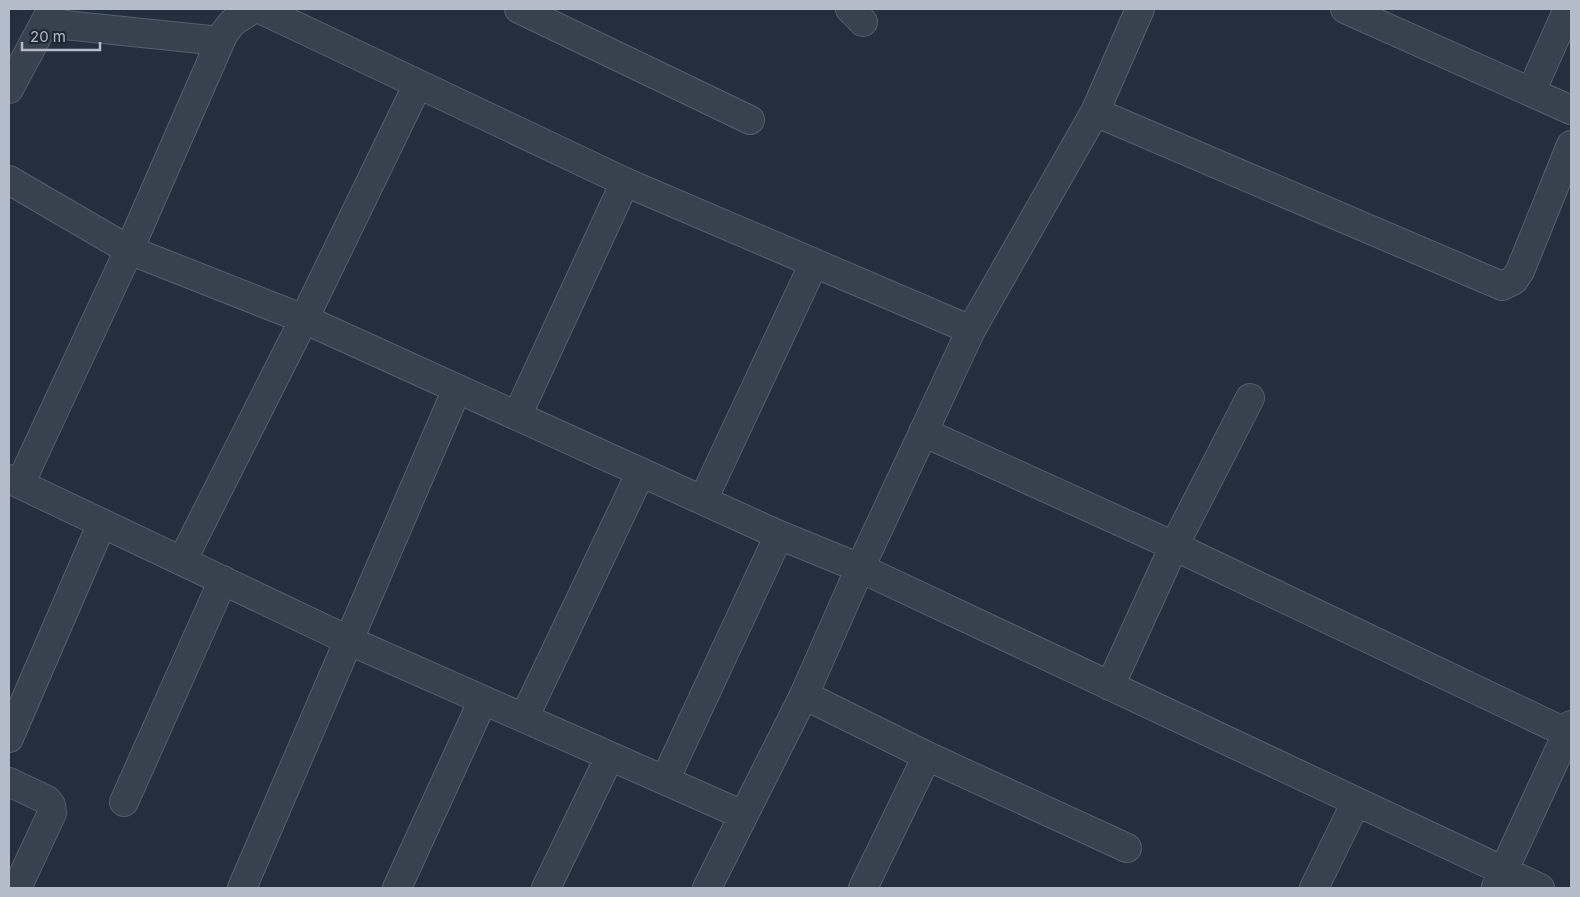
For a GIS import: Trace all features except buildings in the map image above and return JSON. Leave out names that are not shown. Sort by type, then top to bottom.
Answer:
[{"type":"street","points":[[253,9],[233,22],[224,33],[129,250],[14,482],[350,641],[743,815]]},
{"type":"street","points":[[260,9],[625,182],[971,330]]},
{"type":"street","points":[[518,9],[750,120]]},
{"type":"street","points":[[707,888],[804,695],[860,568],[971,330],[1095,112],[1140,9]]},
{"type":"street","points":[[1345,9],[1571,110]]},
{"type":"street","points":[[1531,92],[1568,9]]},
{"type":"street","points":[[9,89],[48,16],[220,41]]},
{"type":"street","points":[[182,560],[304,319],[418,84]]},
{"type":"street","points":[[1095,112],[1502,286],[1514,280],[1520,271],[1571,144]]},
{"type":"street","points":[[9,180],[129,250],[304,319],[779,535],[860,568],[1356,802],[1499,880],[1540,888]]},
{"type":"street","points":[[518,416],[625,182]]},
{"type":"street","points":[[703,500],[814,263]]},
{"type":"street","points":[[242,888],[457,389]]},
{"type":"street","points":[[1110,686],[1174,546],[1250,398]]},
{"type":"street","points":[[923,432],[1569,729],[1499,880]]},
{"type":"street","points":[[524,718],[641,472]]},
{"type":"street","points":[[9,738],[102,523]]},
{"type":"street","points":[[665,780],[779,535]]},
{"type":"street","points":[[124,802],[223,580]]},
{"type":"street","points":[[804,695],[927,756],[1127,848]]},
{"type":"street","points":[[397,888],[483,700]]},
{"type":"street","points":[[546,888],[610,756]]},
{"type":"street","points":[[863,888],[927,756]]},
{"type":"street","points":[[9,782],[47,800],[51,805],[52,813],[17,888]]},
{"type":"street","points":[[1314,888],[1356,802]]}]
